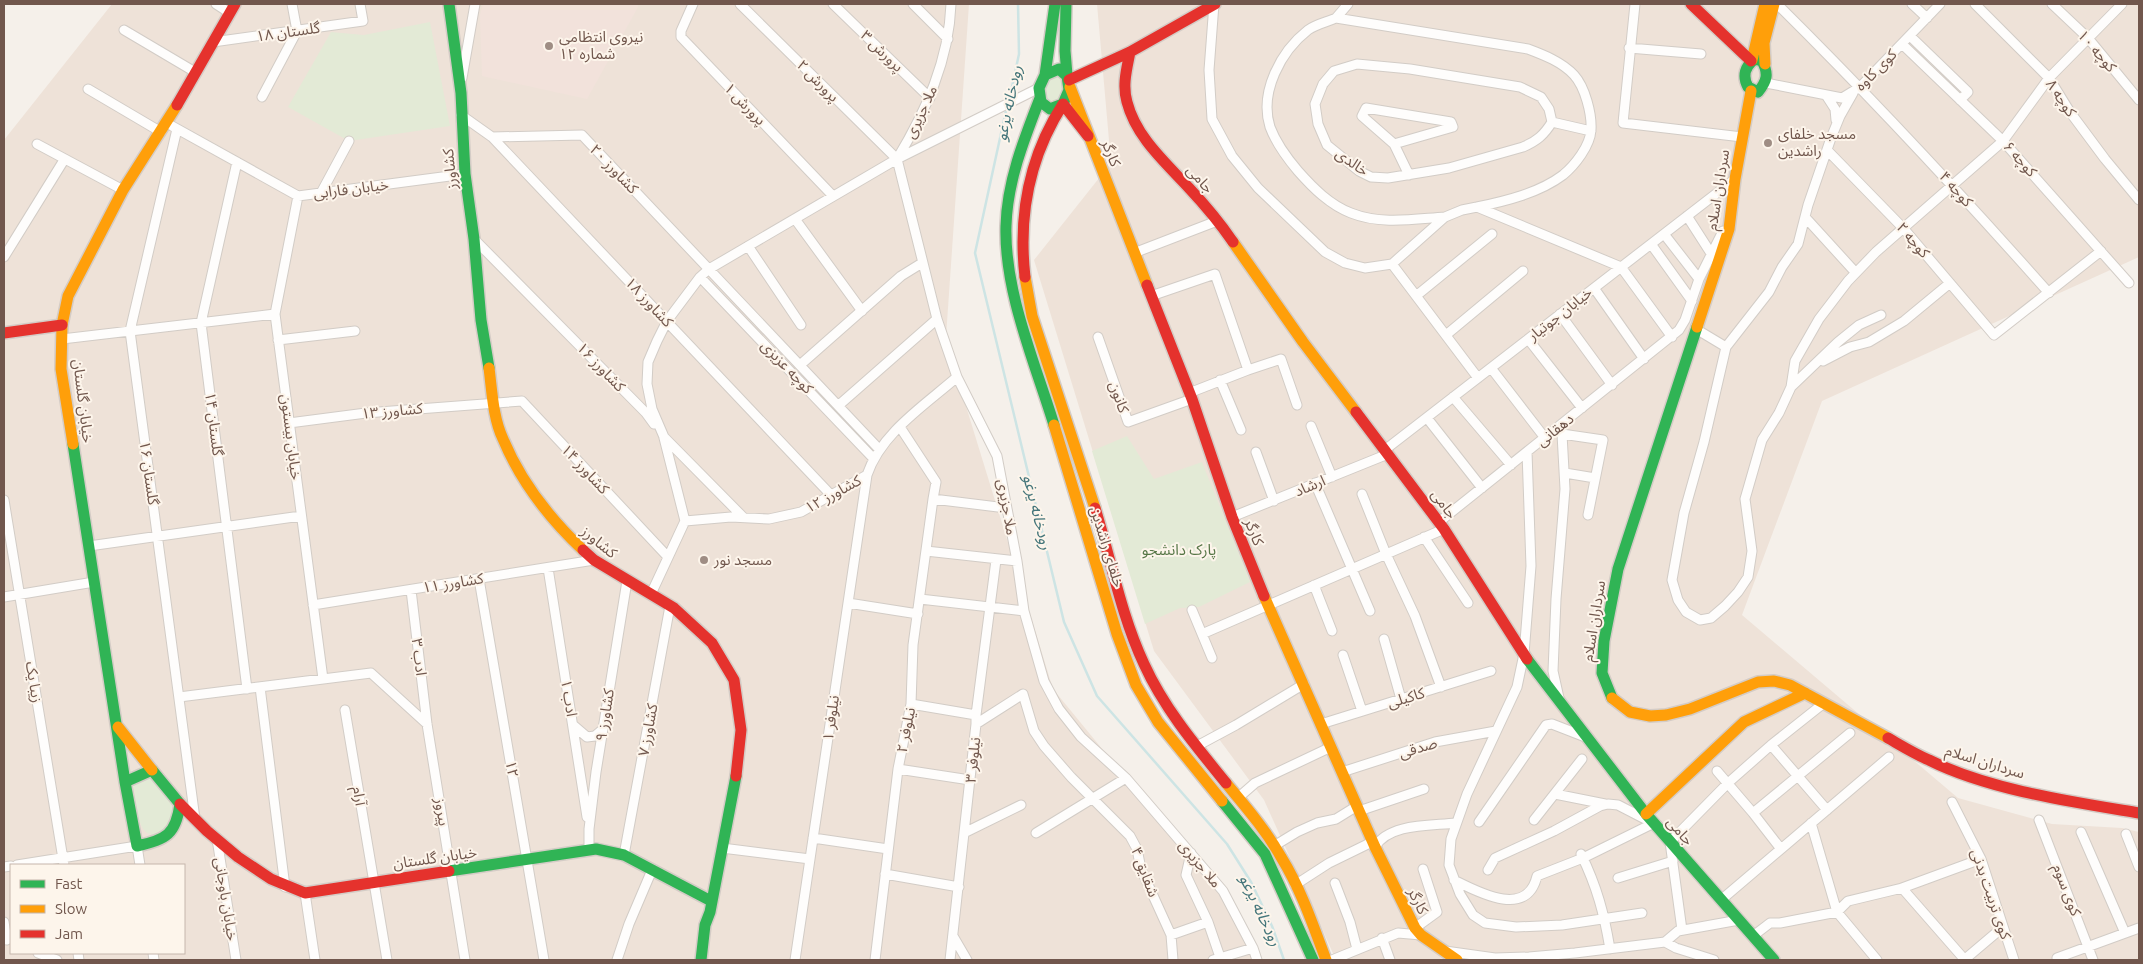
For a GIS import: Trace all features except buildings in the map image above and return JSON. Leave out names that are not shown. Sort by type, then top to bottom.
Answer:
[{"type":"street","points":[[216,4],[232,8]]},
{"type":"street","points":[[262,97],[297,31],[292,4]]},
{"type":"street","name":"گلستان ۱۸","points":[[213,42],[363,21],[360,4]]},
{"type":"street","points":[[440,4],[460,111]]},
{"type":"street","points":[[449,4],[460,86],[460,111]]},
{"type":"street","points":[[460,86],[476,4]]},
{"type":"street","name":"پرورش ۱","points":[[693,4],[681,31],[682,37],[833,196]]},
{"type":"street","name":"پرورش ۲","points":[[740,4],[897,159]]},
{"type":"street","name":"پرورش ۳","points":[[833,4],[930,98]]},
{"type":"street","points":[[913,4],[948,38]]},
{"type":"street","name":"ملا جزیری","points":[[951,4],[948,38],[930,98],[897,159],[937,319],[957,377],[997,456],[1018,561],[1024,611],[1044,681],[1059,710],[1081,737],[1126,778],[1223,892],[1253,948],[1257,960]]},
{"type":"street","points":[[1055,4],[1045,75],[1039,93],[1043,105],[1050,109],[1062,104]]},
{"type":"street","points":[[1066,4],[1065,51],[1069,81],[1068,96],[1049,125],[1038,149],[1025,204],[1023,252],[1026,291],[1095,505],[1135,644],[1152,682],[1173,717],[1239,797],[1274,846],[1295,885],[1326,960]]},
{"type":"street","points":[[1069,81],[1130,52],[1214,4]]},
{"type":"street","points":[[1214,4],[1209,70],[1212,118],[1232,156],[1258,188],[1326,252],[1345,263],[1365,268],[1392,264],[1445,217]]},
{"type":"street","points":[[1336,18],[1528,49],[1551,58],[1574,76],[1584,93],[1591,131],[1576,161],[1562,175],[1511,200],[1462,210],[1445,217],[1389,221],[1351,213],[1316,191],[1288,159],[1277,142],[1270,126],[1267,103],[1274,71],[1291,47],[1309,29],[1336,18],[1348,4]]},
{"type":"street","points":[[1635,4],[1629,48],[1623,123],[1742,137]]},
{"type":"street","points":[[1691,4],[1750,62]]},
{"type":"street","points":[[1765,4],[1745,82],[1751,91],[1758,92],[1766,83],[1767,70],[1764,43],[1775,4]]},
{"type":"street","name":"کوچه ۴","points":[[1775,4],[1857,90],[1954,186],[2049,293]]},
{"type":"street","points":[[1912,4],[1927,18]]},
{"type":"street","name":"کوی کاوه","points":[[1766,83],[1842,98],[1857,90],[1940,4]]},
{"type":"street","name":"کوچه ۸","points":[[1975,4],[2049,78],[2070,112],[2139,200]]},
{"type":"street","name":"کوچه ۱۰","points":[[2052,4],[2088,38],[2139,100]]},
{"type":"street","points":[[1857,90],[1837,123],[1805,217],[1798,244],[1782,267],[1769,292],[1726,347],[1704,442],[1684,513],[1672,580],[1678,600],[1686,612],[1700,620],[1711,618],[1725,606],[1748,577],[1752,551],[1745,499],[1762,440],[1779,413],[1791,387],[1795,361],[1819,319],[1856,273],[2003,141],[2049,78],[2122,4]]},
{"type":"street","name":"خیابان گلستان","points":[[136,846],[124,782],[117,724],[61,369],[62,325],[68,296],[123,190],[163,127],[232,8]]},
{"type":"street","points":[[124,30],[195,72]]},
{"type":"street","points":[[1910,36],[1968,92],[1960,100]]},
{"type":"street","name":"کوچه ۶","points":[[1902,44],[2003,141],[2129,283]]},
{"type":"street","points":[[1629,48],[1700,54]]},
{"type":"street","name":"جامی","points":[[1130,52],[1126,78],[1126,100],[1134,123],[1154,151],[1216,221],[1441,526],[1524,654],[1646,814],[1774,960]]},
{"type":"street","points":[[1750,62],[1759,59],[1765,64]]},
{"type":"street","name":"خالدی","points":[[1357,64],[1410,69],[1531,90],[1541,96],[1549,109],[1552,122],[1544,134],[1535,142],[1523,147],[1449,168],[1388,178],[1371,177],[1327,145],[1318,124],[1315,104],[1323,84],[1334,71],[1357,64]]},
{"type":"street","points":[[1045,75],[1059,69],[1069,81]]},
{"type":"street","name":"کارگر","points":[[1069,81],[1088,136],[1191,396],[1232,517],[1268,605],[1358,809],[1418,931],[1441,950],[1458,960]]},
{"type":"street","name":"خیابان فارابی","points":[[88,89],[163,127],[177,129],[298,196],[465,174]]},
{"type":"street","name":"سرداران اسلام","points":[[1751,91],[1735,179],[1729,229],[1618,569],[1604,641],[1602,674],[1608,694],[1622,708],[1638,715],[1666,715],[1690,709],[1758,682],[1774,681],[1790,685],[1930,762],[1988,782],[2073,802],[2139,813]]},
{"type":"street","points":[[743,518],[664,437],[652,409],[647,384],[648,362],[656,341],[667,322],[700,277],[709,269],[897,159],[1014,100],[1039,93]]},
{"type":"street","name":"خلفای راشدین","points":[[1039,93],[1012,182],[1006,225],[1008,263],[1014,297],[1095,556],[1117,634],[1136,685],[1158,722],[1265,854],[1313,960]]},
{"type":"street","points":[[1826,95],[1835,110],[1837,123]]},
{"type":"street","points":[[1062,104],[1088,136]]},
{"type":"street","points":[[1394,144],[1453,126],[1451,122],[1366,108],[1362,116],[1394,144],[1410,175]]},
{"type":"street","name":"کشاورز ۱۸","points":[[460,111],[492,137],[830,496]]},
{"type":"street","name":"کشاورز","points":[[460,111],[481,320],[494,402],[502,438],[531,492],[569,537],[594,560],[670,606],[712,643],[734,680],[741,730],[735,789],[705,925],[701,960]]},
{"type":"street","points":[[1552,122],[1591,131]]},
{"type":"street","name":"گلستان ۱۶","points":[[177,129],[130,331],[195,820]]},
{"type":"street","name":"کشاورز ۲۰","points":[[492,137],[582,135],[879,449]]},
{"type":"street","points":[[321,193],[349,141]]},
{"type":"street","points":[[37,144],[123,190]]},
{"type":"street","name":"کوچه ۲","points":[[1827,150],[1904,229],[1994,335],[2049,293]]},
{"type":"street","points":[[4,257],[64,160]]},
{"type":"street","name":"گلستان ۱۴","points":[[237,162],[201,323],[247,689]]},
{"type":"street","name":"خیابان جوتیار","points":[[1387,452],[1490,368],[1735,179]]},
{"type":"street","name":"خیابان بیستون","points":[[298,196],[275,314],[323,679]]},
{"type":"street","points":[[1477,207],[1622,267],[1672,337]]},
{"type":"street","name":"دهقانی","points":[[1202,634],[1424,537],[1441,526],[1482,488],[1546,438],[1561,430],[1582,408],[1672,337],[1685,320],[1699,279],[1731,215]]},
{"type":"street","points":[[1687,216],[1712,255]]},
{"type":"street","points":[[1805,217],[1856,273]]},
{"type":"street","points":[[795,219],[862,311]]},
{"type":"street","points":[[1134,253],[1216,221]]},
{"type":"street","points":[[1416,296],[1492,234]]},
{"type":"street","points":[[1664,234],[1699,279]]},
{"type":"street","name":"کشاورز ۱۶","points":[[474,239],[646,413],[664,437],[685,520]]},
{"type":"street","points":[[1651,244],[1692,301]]},
{"type":"street","points":[[748,246],[801,325]]},
{"type":"street","points":[[2049,293],[2101,251]]},
{"type":"street","points":[[800,365],[901,276],[922,263]]},
{"type":"street","points":[[1392,264],[1478,378]]},
{"type":"street","points":[[1446,335],[1523,271]]},
{"type":"street","points":[[1150,296],[1215,274],[1248,370]]},
{"type":"street","name":"کوچه عزیزی","points":[[700,277],[873,458]]},
{"type":"street","points":[[1814,366],[1850,347],[1869,342],[1904,321],[1950,283]]},
{"type":"street","points":[[1594,288],[1644,359]]},
{"type":"street","points":[[62,339],[275,314]]},
{"type":"street","points":[[1560,314],[1612,385]]},
{"type":"street","points":[[1791,387],[1838,342],[1859,325],[1881,315]]},
{"type":"street","points":[[839,405],[937,319]]},
{"type":"street","points":[[4,333],[62,325]]},
{"type":"street","points":[[1696,329],[1726,347]]},
{"type":"street","points":[[278,340],[354,331]]},
{"type":"street","name":"کانون","points":[[1098,337],[1128,422],[1191,396]]},
{"type":"street","points":[[1528,339],[1582,408]]},
{"type":"street","points":[[1191,396],[1220,380],[1281,358],[1297,405]]},
{"type":"street","points":[[1490,368],[1546,438]]},
{"type":"street","name":"کشاورز ۱۲","points":[[685,520],[769,518],[801,512],[867,475],[873,458],[879,449],[900,427],[957,377]]},
{"type":"street","points":[[1220,380],[1241,430]]},
{"type":"street","points":[[1453,398],[1511,465]]},
{"type":"street","name":"کشاورز ۱۴","points":[[494,402],[522,401],[668,557]]},
{"type":"street","name":"کشاورز ۱۳","points":[[289,423],[366,413],[494,402]]},
{"type":"street","points":[[1427,418],[1482,488]]},
{"type":"street","points":[[1312,426],[1332,477]]},
{"type":"street","name":"نیلوفر ۲","points":[[874,960],[898,768],[911,704],[913,644],[936,482],[900,427]]},
{"type":"street","points":[[1560,700],[1553,671],[1565,473],[1561,430],[1603,440],[1588,514]]},
{"type":"street","points":[[1256,452],[1274,501]]},
{"type":"street","name":"ارشاد","points":[[1232,517],[1332,477],[1387,452]]},
{"type":"street","points":[[1527,452],[1531,566],[1524,654],[1517,687],[1467,794],[1456,823],[1451,839],[1448,865],[1460,894],[1473,915],[1485,923],[1516,927],[1562,925],[1642,913]]},
{"type":"street","points":[[1565,473],[1596,478]]},
{"type":"street","name":"نیلوفر ۱","points":[[795,960],[867,475]]},
{"type":"street","points":[[1315,483],[1370,611]]},
{"type":"street","points":[[1362,494],[1386,554],[1415,616],[1441,687]]},
{"type":"street","points":[[933,499],[1006,508]]},
{"type":"street","name":"زیبا یک","points":[[4,500],[63,862]]},
{"type":"street","points":[[89,546],[302,516]]},
{"type":"street","points":[[651,594],[685,520]]},
{"type":"street","points":[[1424,537],[1468,603]]},
{"type":"street","points":[[926,551],[1018,561]]},
{"type":"street","name":"کشاورز ۱۱","points":[[313,605],[594,560]]},
{"type":"street","name":"نیلوفر ۳","points":[[950,960],[966,832],[976,719],[996,560]]},
{"type":"street","name":"ادب ۱","points":[[548,568],[589,829]]},
{"type":"street","name":"۱۲","points":[[479,579],[544,960]]},
{"type":"street","name":"کشاورز ۹","points":[[589,850],[589,829],[602,730],[627,581]]},
{"type":"street","points":[[4,597],[94,582]]},
{"type":"street","points":[[1314,585],[1332,630]]},
{"type":"street","name":"ادب ۳","points":[[411,590],[427,724]]},
{"type":"street","points":[[920,599],[1024,611]]},
{"type":"street","points":[[848,603],[918,614]]},
{"type":"street","name":"کشاورز ۷","points":[[624,854],[670,606]]},
{"type":"street","points":[[1192,610],[1212,658]]},
{"type":"street","points":[[1384,639],[1401,699]]},
{"type":"street","points":[[1343,655],[1362,711]]},
{"type":"street","name":"کاکیلی","points":[[1321,724],[1491,672]]},
{"type":"street","points":[[179,698],[371,673],[427,724]]},
{"type":"street","points":[[1196,746],[1236,725],[1304,684]]},
{"type":"street","points":[[260,687],[286,888]]},
{"type":"street","points":[[1646,814],[1744,722],[1805,693]]},
{"type":"street","name":"شقایق ۴","points":[[976,719],[1023,694],[1031,723],[1044,746],[1130,836],[1137,849],[1142,869],[1171,935],[1173,960]]},
{"type":"street","points":[[1682,930],[1670,842],[1728,783],[1771,745],[1824,703]]},
{"type":"street","points":[[911,704],[976,719]]},
{"type":"street","name":"آرام","points":[[345,710],[374,882]]},
{"type":"street","name":"خیابان گلستان","points":[[117,724],[152,770],[195,820],[262,875],[286,888],[305,893],[596,849],[624,854],[710,906]]},
{"type":"street","name":"پیروز","points":[[427,724],[465,960]]},
{"type":"street","points":[[1479,822],[1546,725],[1552,724],[1588,738]]},
{"type":"street","points":[[573,725],[587,737],[595,736],[602,730]]},
{"type":"street","name":"صدقی","points":[[1342,772],[1435,742],[1496,731]]},
{"type":"street","points":[[1753,813],[1850,733]]},
{"type":"street","points":[[1771,745],[1826,810]]},
{"type":"street","points":[[1239,797],[1255,783],[1331,747]]},
{"type":"street","points":[[1721,900],[1889,756]]},
{"type":"street","points":[[1534,820],[1582,759]]},
{"type":"street","points":[[898,768],[970,780]]},
{"type":"street","points":[[124,782],[152,770]]},
{"type":"street","points":[[1717,770],[1781,849]]},
{"type":"street","points":[[1036,833],[1092,797],[1126,778]]},
{"type":"street","points":[[1274,846],[1317,823],[1336,819],[1358,809],[1424,789]]},
{"type":"street","points":[[1555,794],[1618,805],[1654,823]]},
{"type":"street","name":"کوی تربیت بدنی","points":[[1952,802],[1981,859],[2014,960]]},
{"type":"street","points":[[32,864],[63,862],[156,843],[170,834],[179,821],[180,804]]},
{"type":"street","points":[[1488,870],[1495,858],[1554,831],[1600,806],[1608,804]]},
{"type":"street","points":[[966,832],[1021,805]]},
{"type":"street","name":"کوی سوم","points":[[2039,820],[2093,960]]},
{"type":"street","points":[[1295,885],[1329,863],[1374,844],[1380,838],[1397,831],[1456,823]]},
{"type":"street","points":[[1454,880],[1501,900],[1522,897],[1535,884],[1537,876],[1654,823]]},
{"type":"street","points":[[1810,823],[1838,912],[1877,960]]},
{"type":"street","points":[[2082,832],[2125,933]]},
{"type":"street","points":[[2126,834],[2139,867]]},
{"type":"street","name":"خیابان باوجانی","points":[[217,838],[236,960]]},
{"type":"street","points":[[813,838],[888,849]]},
{"type":"street","points":[[136,846],[140,864]]},
{"type":"street","points":[[722,848],[810,859]]},
{"type":"street","points":[[1191,853],[1186,875],[1208,922],[1218,960],[1253,948]]},
{"type":"street","points":[[1582,856],[1596,885],[1610,949]]},
{"type":"street","points":[[1753,936],[1770,922],[1780,923],[1838,912],[1848,901],[1902,888],[1981,859]]},
{"type":"street","points":[[1618,878],[1673,861]]},
{"type":"street","points":[[1332,960],[1382,938],[1398,933],[1418,931],[1437,912],[1423,869]]},
{"type":"street","points":[[617,960],[629,924],[652,870]]},
{"type":"street","points":[[885,874],[959,887]]},
{"type":"street","points":[[374,882],[386,960]]},
{"type":"street","points":[[1335,883],[1350,922],[1357,949]]},
{"type":"street","points":[[1902,888],[1964,960],[2003,927]]},
{"type":"street","points":[[305,893],[315,960]]},
{"type":"street","points":[[709,960],[713,925],[710,906]]},
{"type":"street","points":[[1441,950],[1495,958],[1528,957],[1610,949],[1665,942],[1678,931],[1739,920]]},
{"type":"street","points":[[4,922],[7,940]]},
{"type":"street","points":[[1171,935],[1208,922]]},
{"type":"street","points":[[2057,958],[2139,928]]},
{"type":"street","points":[[953,936],[967,960]]},
{"type":"street","points":[[1382,938],[1390,960]]},
{"type":"street","points":[[1665,942],[1676,948],[1714,960]]},
{"type":"street","points":[[41,954],[57,960]]},
{"type":"shaded area","points":[[112,4],[969,4],[946,337],[957,377],[1053,689],[1233,903],[1254,960],[4,960],[4,140]]},
{"type":"shaded area","name":"نیروی انتظامی شماره ۱۲","points":[[483,4],[638,4],[638,7],[587,99],[482,76],[480,15]]},
{"type":"shaded area","points":[[1097,4],[2139,4],[2139,257],[1822,401],[1742,615],[1958,798],[2052,824],[2122,828],[2139,832],[2139,960],[1336,960],[1264,800],[1154,651],[1034,260],[1111,163]]},
{"type":"green space","points":[[430,22],[450,126],[349,141],[288,107],[331,32],[364,35]]},
{"type":"green space","points":[[1059,74],[1065,83],[1061,100],[1054,103],[1046,99],[1045,86],[1050,78]]},
{"type":"green space","name":"پارک دانشجو","points":[[1127,436],[1154,479],[1202,462],[1250,582],[1199,607],[1180,608],[1145,624],[1092,451]]},
{"type":"green space","points":[[151,777],[164,792],[172,810],[168,825],[157,834],[145,832],[141,825],[133,782]]},
{"type":"waterway","name":"رودخانه یرغو","points":[[1009,101],[1019,54],[1018,4]]},
{"type":"waterway","name":"رودخانه یرغو","points":[[1007,106],[975,253],[1064,622],[1097,696],[1227,844],[1251,882],[1272,926],[1284,960]]},
{"type":"traffic: fast","points":[[449,4],[461,93],[465,174],[474,239],[481,320],[489,368]]},
{"type":"traffic: fast","points":[[1045,75],[1055,4]]},
{"type":"traffic: fast","points":[[1066,4],[1065,51],[1067,75]]},
{"type":"traffic: fast","points":[[1755,59],[1762,61],[1766,70],[1765,81],[1758,92],[1748,87],[1745,79],[1745,72],[1755,59]]},
{"type":"traffic: fast","points":[[1059,69],[1067,76],[1069,90],[1063,104],[1050,109],[1041,102],[1039,88],[1045,75],[1059,69]]},
{"type":"traffic: fast","points":[[1040,98],[1022,145],[1009,193],[1006,226],[1007,251],[1010,276],[1022,327],[1054,425]]},
{"type":"traffic: fast","points":[[1612,698],[1602,673],[1604,641],[1618,569],[1697,327]]},
{"type":"traffic: fast","points":[[73,444],[125,782]]},
{"type":"traffic: fast","points":[[1527,659],[1646,814],[1774,960]]},
{"type":"traffic: fast","points":[[152,770],[180,804],[176,822],[168,834],[155,841],[137,846],[125,782],[152,770]]},
{"type":"traffic: fast","points":[[701,960],[705,925],[710,912],[736,776]]},
{"type":"traffic: fast","points":[[1222,801],[1265,854],[1313,960]]},
{"type":"traffic: fast","points":[[449,871],[596,849],[624,855],[711,901]]},
{"type":"traffic: slow","points":[[1752,60],[1765,4]]},
{"type":"traffic: slow","points":[[1765,64],[1764,43],[1774,4]]},
{"type":"traffic: slow","points":[[1070,87],[1147,285]]},
{"type":"traffic: slow","points":[[1697,327],[1729,229],[1735,179],[1751,91]]},
{"type":"traffic: slow","points":[[73,444],[61,369],[62,325],[68,296],[123,190],[177,105]]},
{"type":"traffic: slow","points":[[1233,242],[1303,342],[1356,412]]},
{"type":"traffic: slow","points":[[1025,277],[1032,316],[1095,508]]},
{"type":"traffic: slow","points":[[489,368],[497,422],[510,455],[537,499],[559,526],[583,550]]},
{"type":"traffic: slow","points":[[1054,425],[1117,634],[1136,685],[1158,722],[1222,801]]},
{"type":"traffic: slow","points":[[1264,596],[1375,847],[1415,928],[1421,935],[1457,960]]},
{"type":"traffic: slow","points":[[1612,698],[1630,712],[1650,716],[1666,715],[1690,709],[1758,682],[1774,681],[1790,685],[1888,738]]},
{"type":"traffic: slow","points":[[1646,814],[1744,722],[1805,693]]},
{"type":"traffic: slow","points":[[118,727],[152,770]]},
{"type":"traffic: slow","points":[[1226,783],[1262,828],[1288,869],[1306,907],[1326,960]]},
{"type":"traffic: jam","points":[[177,105],[235,4]]},
{"type":"traffic: jam","points":[[1069,80],[1130,52],[1215,4]]},
{"type":"traffic: jam","points":[[1691,4],[1751,61]]},
{"type":"traffic: jam","points":[[1130,52],[1125,89],[1131,115],[1137,127],[1161,159],[1195,194],[1233,242]]},
{"type":"traffic: jam","points":[[1025,277],[1023,231],[1029,187],[1042,145],[1051,124],[1063,104],[1088,136]]},
{"type":"traffic: jam","points":[[1147,285],[1192,399],[1232,517],[1264,596]]},
{"type":"traffic: jam","points":[[4,333],[62,325]]},
{"type":"traffic: jam","points":[[1356,412],[1444,529],[1527,659]]},
{"type":"traffic: jam","points":[[1095,508],[1123,607],[1144,664],[1171,711],[1226,783]]},
{"type":"traffic: jam","points":[[583,550],[594,560],[674,608],[712,643],[734,680],[741,730],[736,776]]},
{"type":"traffic: jam","points":[[1888,738],[1924,758],[2004,787],[2032,794],[2139,813]]},
{"type":"traffic: jam","points":[[180,804],[207,831],[238,857],[271,879],[305,893],[449,871]]},
{"type":"place","name":"نیروی انتظامی شماره ۱۲","points":[[549,46]]},
{"type":"place","name":"مسجد خلفای راشدین","points":[[1768,143]]},
{"type":"place","name":"مسجد نور","points":[[704,560]]}]
